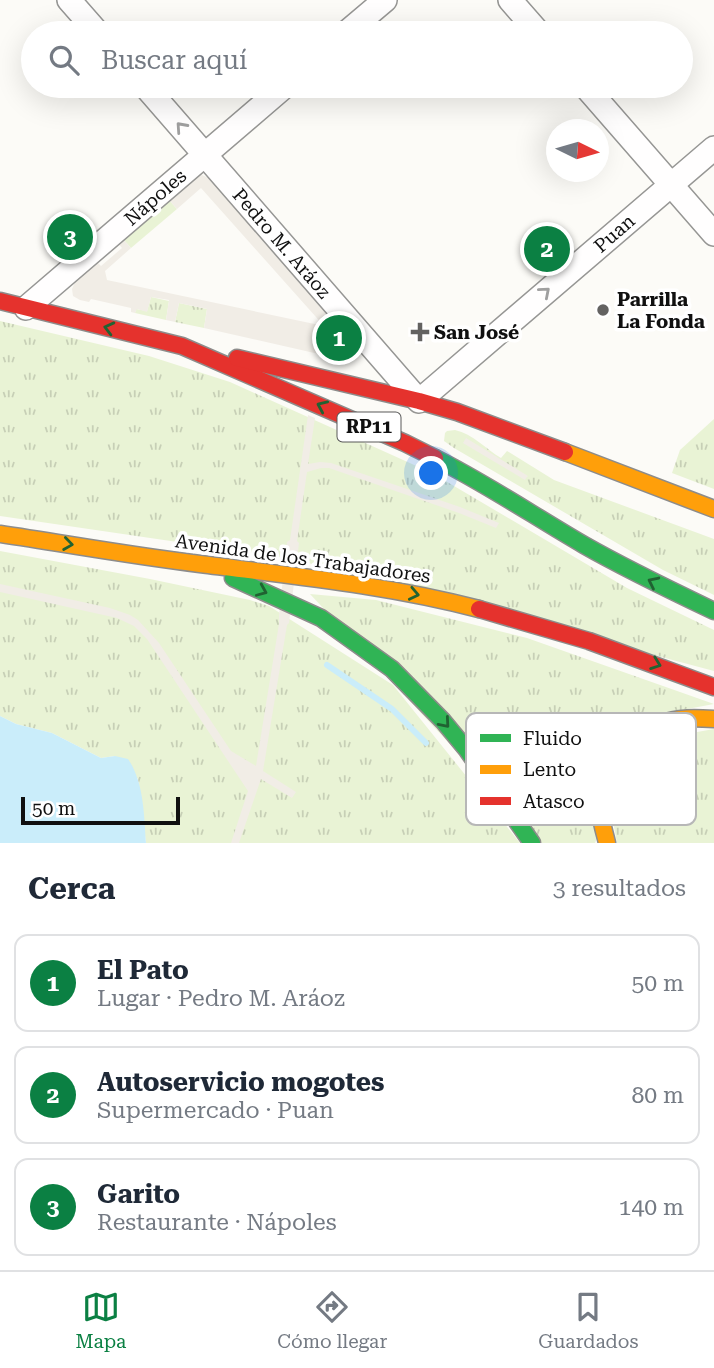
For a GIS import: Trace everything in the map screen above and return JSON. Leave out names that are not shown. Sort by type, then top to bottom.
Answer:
[{"type":"main road","name":"RP11","points":[[0,301],[183,346],[405,443],[496,491],[635,573],[714,611]]},
{"type":"main road","points":[[183,346],[419,401],[492,424],[714,509]]},
{"type":"main road","name":"Avenida de los Trabajadores","points":[[0,534],[200,564],[374,586],[437,599],[593,643],[714,687]]},
{"type":"main road","points":[[200,564],[321,618],[392,669],[420,695],[466,749]]},
{"type":"main road","points":[[696,718],[714,719]]},
{"type":"main road","points":[[519,825],[532,843]]},
{"type":"main road","points":[[602,825],[607,843]]},
{"type":"street","points":[[69,0],[87,21]]},
{"type":"street","points":[[360,21],[385,0]]},
{"type":"street","points":[[510,0],[528,21]]},
{"type":"street","name":"Pedro M. Aráoz","points":[[156,98],[419,401]]},
{"type":"street","name":"Nápoles","points":[[26,308],[271,98]]},
{"type":"street","points":[[596,98],[714,234]]},
{"type":"street","name":"Puan","points":[[419,401],[714,148]]},
{"type":"green space","points":[[169,200],[177,209],[131,248],[123,239]]},
{"type":"green space","points":[[151,297],[169,301],[166,320],[135,313],[136,309],[147,311]]},
{"type":"green space","points":[[179,303],[207,309],[204,328],[175,322]]},
{"type":"green space","points":[[0,321],[149,356],[230,382],[432,473],[627,588],[714,630],[714,671],[297,560],[298,543],[286,558],[0,516]]},
{"type":"green space","points":[[714,419],[714,489],[672,473],[680,450]]},
{"type":"green space","points":[[455,430],[474,438],[501,458],[507,451],[554,480],[714,539],[714,595],[663,570],[454,448],[444,441],[447,431]]},
{"type":"green space","points":[[0,551],[250,600],[269,606],[393,685],[466,776],[466,825],[506,825],[520,843],[146,843],[138,779],[115,756],[101,758],[52,733],[16,724],[0,716]]},
{"type":"green space","points":[[310,594],[376,600],[527,638],[714,704],[666,713],[466,713],[466,761]]},
{"type":"green space","points":[[714,729],[714,843],[617,843],[614,825],[696,825],[696,732]]},
{"type":"green space","points":[[525,825],[602,825],[595,843],[542,843]]},
{"type":"shaded area","points":[[197,176],[211,179],[352,340],[345,355],[332,357],[204,328],[207,309],[179,303],[175,322],[166,320],[169,300],[151,297],[147,312],[137,309],[135,313],[131,312],[131,308],[91,299],[89,302],[73,296],[72,289],[76,280],[97,262],[101,266],[122,248],[118,243],[123,239],[131,248],[105,271],[107,280],[324,326],[201,188],[177,209],[169,200]]},
{"type":"shaded area","points":[[308,415],[315,418],[308,464],[331,463],[499,523],[496,528],[329,468],[307,472],[289,623],[263,771],[296,792],[292,798],[261,779],[239,843],[231,843],[248,791],[147,639],[134,626],[117,618],[0,592],[0,584],[110,608],[138,620],[159,643],[231,751],[256,766],[279,624],[287,542],[290,540]]},
{"type":"shaded area","points":[[466,438],[528,476],[525,480],[463,443]]},
{"type":"water","points":[[0,716],[16,724],[52,733],[101,758],[115,756],[128,759],[140,788],[146,843],[0,843]]},
{"type":"waterway","points":[[327,665],[392,709],[426,743]]},
{"type":"traffic: fast","points":[[435,458],[600,554],[714,611]]},
{"type":"traffic: fast","points":[[233,578],[321,618],[392,669],[466,749]]},
{"type":"traffic: fast","points":[[519,825],[532,843]]},
{"type":"traffic: slow","points":[[565,452],[714,509]]},
{"type":"traffic: slow","points":[[0,534],[375,587],[479,609]]},
{"type":"traffic: slow","points":[[696,718],[714,719]]},
{"type":"traffic: slow","points":[[603,825],[607,843]]},
{"type":"traffic: jam","points":[[0,301],[182,346],[435,458]]},
{"type":"traffic: jam","points":[[237,358],[419,401],[457,412],[565,452]]},
{"type":"traffic: jam","points":[[479,609],[589,641],[714,687]]},
{"type":"place","name":"Garito","points":[[70,237]]},
{"type":"place","name":"Autoservicio mogotes","points":[[547,249]]},
{"type":"place","name":"Parrilla La Fonda","points":[[603,310]]},
{"type":"place","name":"San José","points":[[420,332]]},
{"type":"place","name":"El Pato","points":[[339,338]]}]
